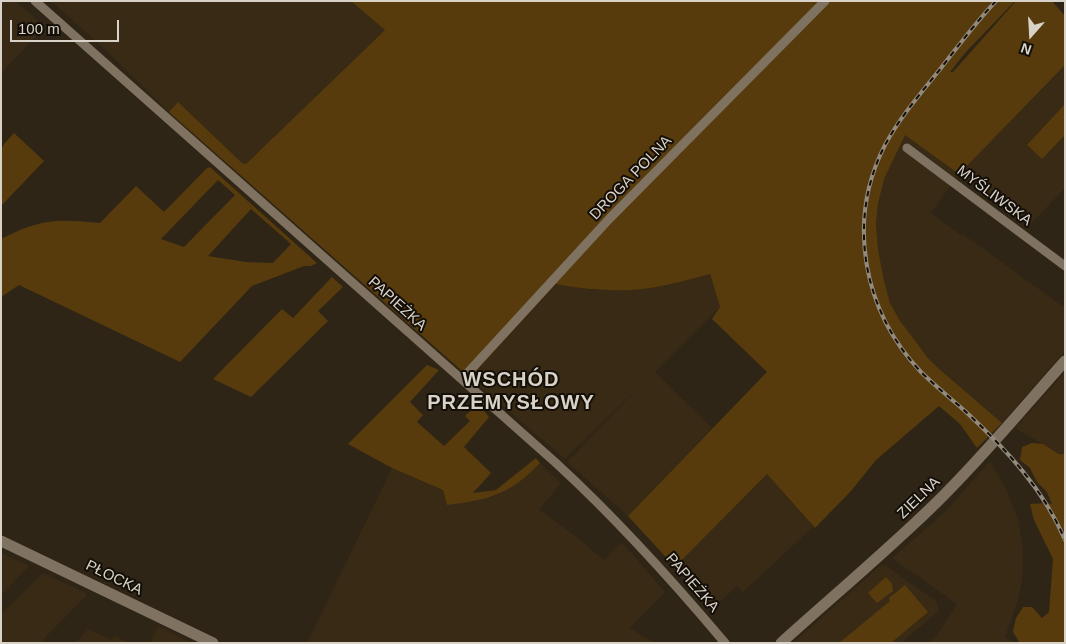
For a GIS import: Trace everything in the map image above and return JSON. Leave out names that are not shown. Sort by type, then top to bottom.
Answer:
[{"type":"street","name":"PAPIEŻKA","points":[[35,1],[545,452],[628,532],[725,643]]},
{"type":"street","name":"DROGA POLNA","points":[[462,379],[610,218],[825,1]]},
{"type":"street","name":"MYŚLIWSKA","points":[[907,148],[1065,266]]},
{"type":"street","name":"ZIELNA","points":[[781,643],[937,502],[989,447],[1065,361]]},
{"type":"street","name":"PŁOCKA","points":[[1,541],[213,643]]},
{"type":"shaded area","points":[[1,1],[15,1],[45,27],[1,73]]},
{"type":"shaded area","points":[[51,1],[351,1],[385,30],[246,164],[242,163],[178,102],[169,112],[99,44]]},
{"type":"shaded area","points":[[351,1],[1015,1],[965,53],[950,72],[953,72],[1016,1],[1052,1],[1065,16],[1065,65],[959,174],[905,135],[884,179],[878,204],[876,224],[884,281],[890,303],[900,321],[938,368],[1002,423],[977,448],[960,424],[939,406],[876,460],[851,491],[815,528],[767,474],[675,567],[628,516],[767,372],[712,319],[720,307],[710,274],[660,286],[630,290],[593,289],[556,284],[470,378],[169,112],[178,102],[242,163],[246,164],[385,30]]},
{"type":"shaded area","points":[[1065,65],[1065,104],[1027,145],[1042,159],[1065,135],[1065,188],[1029,226],[959,174]]},
{"type":"shaded area","points":[[1065,104],[1065,135],[1042,159],[1027,145]]},
{"type":"shaded area","points":[[14,133],[44,161],[1,206],[1,150]]},
{"type":"shaded area","points":[[905,134],[959,174],[931,213],[1065,308],[1065,351],[1002,423],[938,368],[915,343],[890,303],[878,249],[876,224],[884,176]]},
{"type":"shaded area","points":[[210,167],[317,263],[311,266],[304,266],[252,286],[180,362],[19,285],[1,297],[1,239],[42,223],[68,221],[100,223],[136,186],[164,212]],"holes":[[[218,180],[235,195],[184,247],[161,239]],[[251,209],[291,244],[273,263],[246,262],[208,256]]]},
{"type":"shaded area","points":[[710,274],[720,307],[655,372],[712,428],[628,516],[567,462],[639,387],[565,459],[470,378],[557,284],[594,290],[631,290],[670,285]]},
{"type":"shaded area","points":[[332,277],[343,287],[318,311],[328,321],[251,397],[213,379],[282,309],[293,318]]},
{"type":"shaded area","points":[[427,365],[439,370],[410,402],[423,415],[417,422],[444,446],[470,421],[465,416],[478,404],[489,417],[464,447],[491,473],[473,493],[496,490],[536,458],[540,463],[522,480],[494,496],[447,505],[443,490],[392,468],[348,444]]},
{"type":"shaded area","points":[[1065,372],[1065,454],[1060,454],[1015,428]]},
{"type":"shaded area","points":[[1032,443],[1043,444],[1059,454],[1065,454],[1065,643],[1020,643],[1013,632],[1016,618],[1023,607],[1032,607],[1042,618],[1049,612],[1053,559],[1034,520],[1030,504],[1052,504],[1047,492],[1037,482],[1030,468],[1020,460],[1022,447]]},
{"type":"shaded area","points":[[990,461],[1006,489],[1019,522],[1023,554],[1022,581],[1017,604],[1005,637],[1014,643],[928,643],[938,634],[957,604],[892,558],[945,512]]},
{"type":"shaded area","points":[[540,463],[561,483],[539,510],[573,534],[604,560],[622,542],[665,592],[630,628],[654,643],[307,643],[392,468],[443,490],[447,505],[473,501],[519,482]]},
{"type":"shaded area","points":[[767,474],[813,527],[743,592],[737,586],[715,607],[675,567]]},
{"type":"shaded area","points":[[1,553],[29,566],[1,595]]},
{"type":"shaded area","points":[[881,565],[886,566],[936,601],[939,611],[901,643],[793,643]]},
{"type":"shaded area","points":[[43,573],[88,594],[40,643],[1,643],[1,614]]},
{"type":"shaded area","points":[[886,577],[892,584],[893,591],[877,603],[868,593]]},
{"type":"shaded area","points":[[905,585],[928,612],[891,643],[839,643],[890,601],[889,598]]},
{"type":"shaded area","points":[[158,626],[191,643],[150,643]]},
{"type":"shaded area","points":[[88,629],[110,639],[115,636],[129,643],[75,643]]},
{"type":"railway","points":[[996,1],[911,105],[885,145],[873,174],[866,204],[864,234],[867,264],[874,293],[885,321],[901,348],[921,372],[981,426],[1023,471],[1046,504],[1065,540]]},
{"type":"district","name":"WSCHÓD PRZEMYSŁOWY","points":[[511,392]]}]
